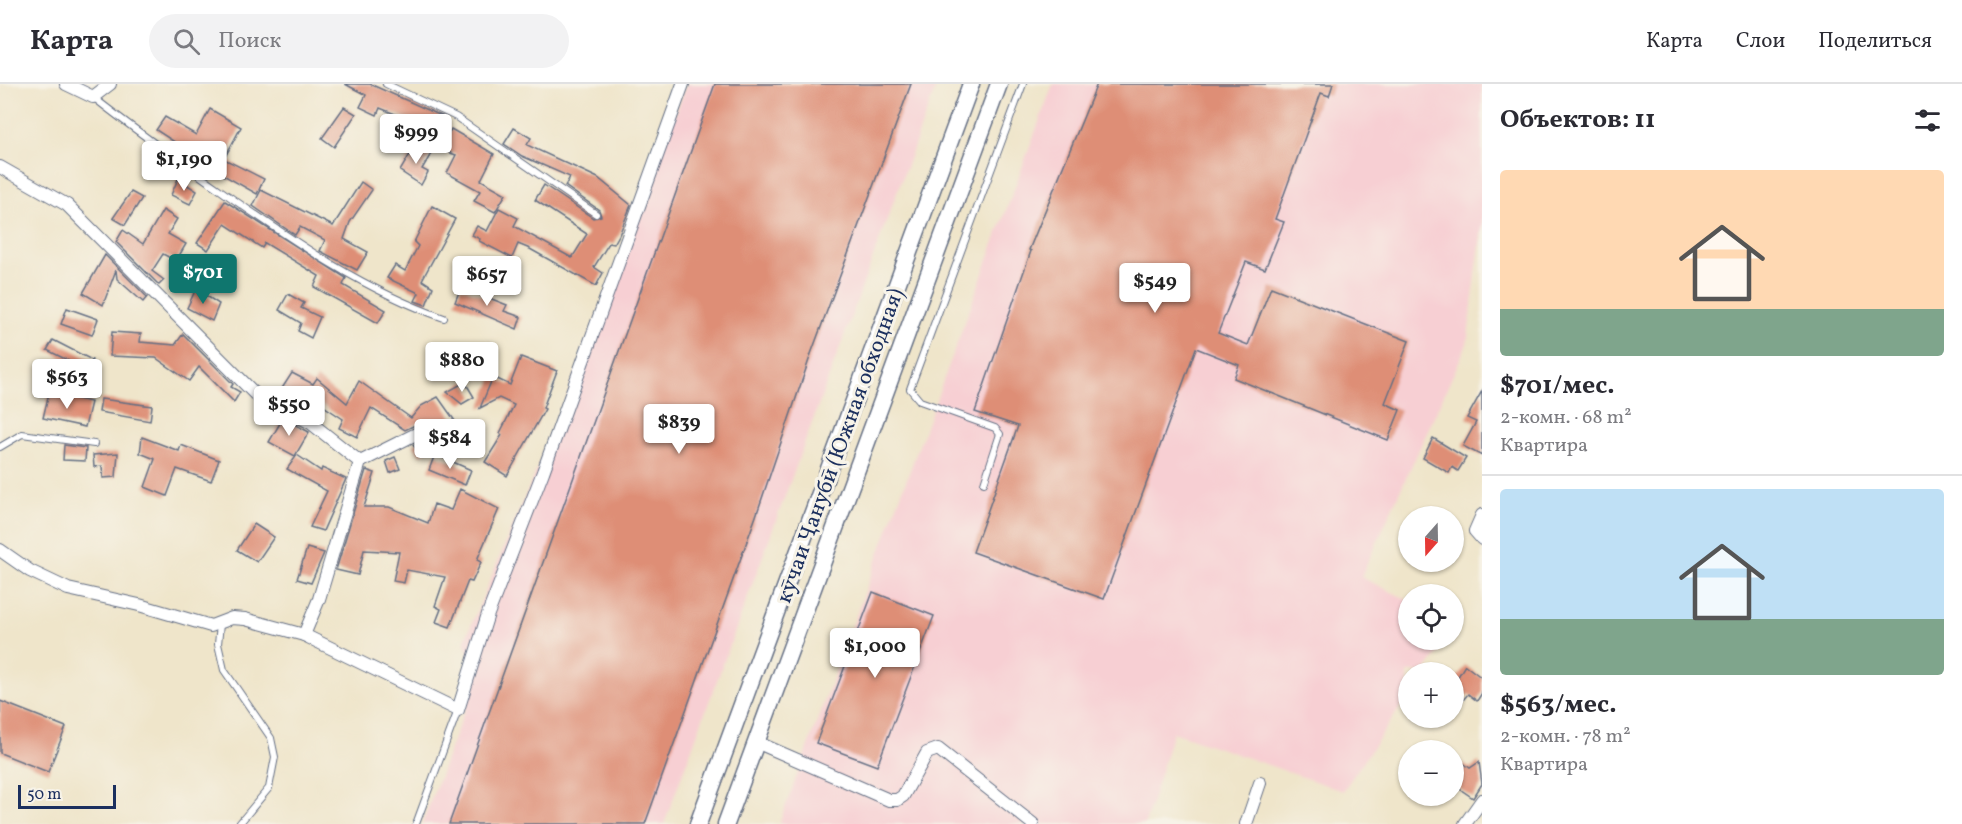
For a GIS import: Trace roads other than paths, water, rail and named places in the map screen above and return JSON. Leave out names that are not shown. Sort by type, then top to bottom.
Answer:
[{"type":"main road","name":"кӯчаи Ҷанубӣ (Южная обходная)","points":[[698,824],[971,84]]},
{"type":"main road","name":"кӯчаи Ҷанубӣ (Южная обходная)","points":[[726,824],[999,84]]},
{"type":"street","points":[[66,84],[93,97],[110,84]]},
{"type":"street","points":[[0,550],[30,571],[68,589],[139,605],[203,624],[220,624],[232,618],[245,619],[304,635],[458,710],[488,614],[543,472],[683,84]]},
{"type":"street","points":[[0,167],[68,205],[256,395],[311,423],[360,462]]},
{"type":"street","points":[[304,635],[319,599],[360,462],[420,432]]},
{"type":"street","points":[[1482,515],[1475,526],[1475,531],[1482,539]]},
{"type":"street","points":[[756,742],[889,800],[897,800],[903,796],[927,753],[938,749],[1033,824]]},
{"type":"street","points":[[1246,824],[1260,783]]},
{"type":"street","points":[[1465,824],[1482,800]]},
{"type":"lane","points":[[386,84],[456,117],[596,214]]},
{"type":"lane","points":[[984,483],[1000,434],[995,428],[920,400],[910,389],[1023,84]]},
{"type":"lane","points":[[93,97],[132,128],[311,253],[405,304],[444,318]]},
{"type":"lane","points":[[0,447],[22,434],[94,444]]},
{"type":"lane","points":[[220,624],[218,644],[224,670],[271,738],[274,757],[268,788],[239,824]]},
{"type":"lane","points":[[416,824],[458,710]]}]
